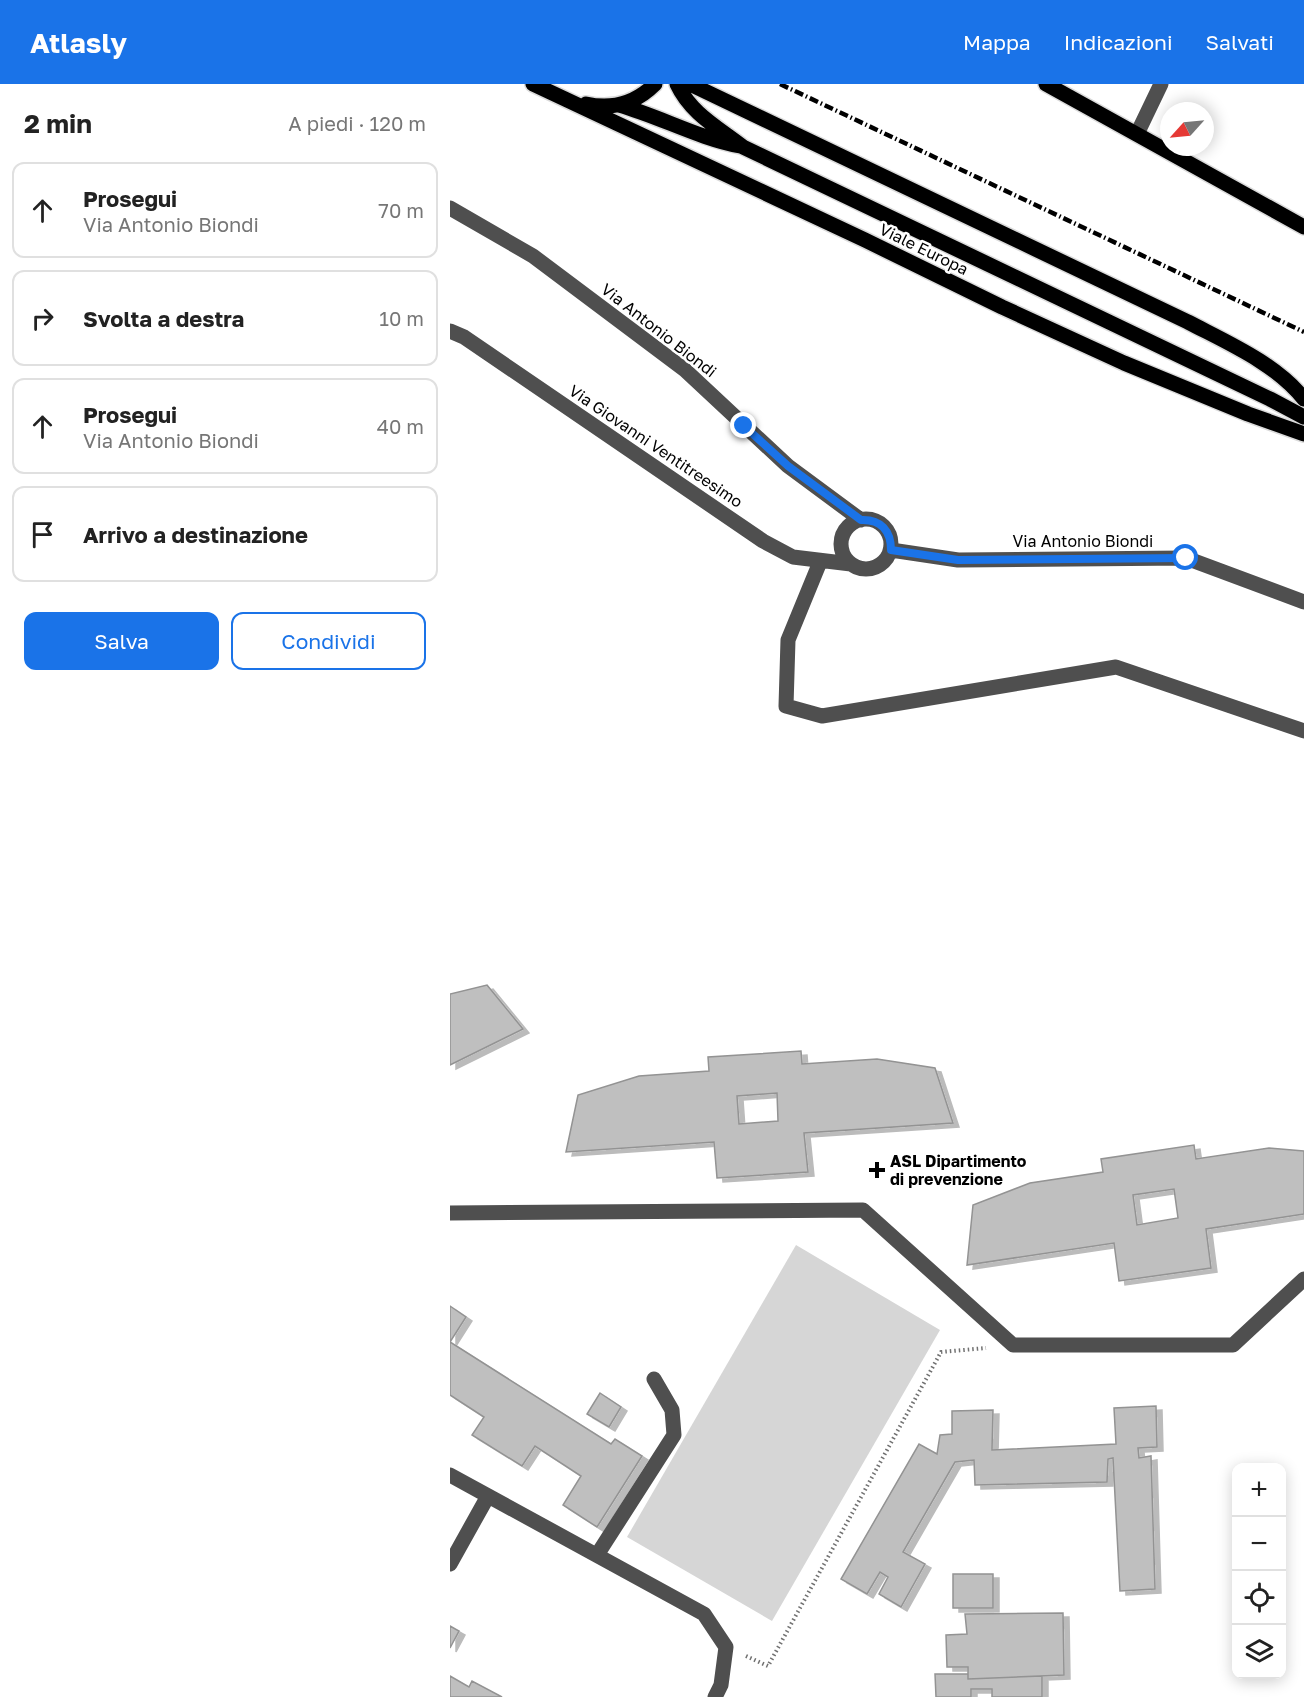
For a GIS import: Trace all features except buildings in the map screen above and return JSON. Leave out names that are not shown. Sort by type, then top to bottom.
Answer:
[{"type":"main road","name":"Viale Europa","points":[[533,84],[865,240],[1002,308],[1124,363],[1248,414],[1304,434]]},
{"type":"main road","points":[[555,84],[566,94],[586,104],[608,107],[639,97],[655,84]]},
{"type":"main road","name":"Viale Europa","points":[[677,84],[701,116],[743,147],[1304,417]]},
{"type":"main road","points":[[690,84],[1053,256],[1233,346],[1293,385],[1304,399]]},
{"type":"main road","points":[[1046,84],[1304,227]]},
{"type":"main road","name":"Viale Europa","points":[[619,105],[643,112],[714,141],[743,147]]},
{"type":"street","points":[[1137,134],[1161,84]]},
{"type":"street","name":"Via Antonio Biondi","points":[[450,208],[533,256],[659,350],[685,370],[788,466],[861,520]]},
{"type":"street","name":"Via Giovanni Ventitreesimo","points":[[450,331],[464,337],[763,541],[793,557],[851,564]]},
{"type":"street","points":[[870,519],[884,527],[889,534],[891,550],[882,564],[867,570],[851,564],[842,551],[841,543],[847,528],[861,520],[870,519]]},
{"type":"street","name":"Via Antonio Biondi","points":[[891,550],[958,560],[1186,558],[1304,602]]},
{"type":"street","points":[[820,562],[788,640],[786,706],[822,716],[1116,667],[1304,731]]},
{"type":"street","points":[[450,1213],[862,1209],[1013,1345],[1233,1345],[1304,1280]]},
{"type":"street","points":[[597,1555],[674,1435],[672,1410],[654,1378]]},
{"type":"street","points":[[450,1475],[704,1614],[726,1647],[721,1685],[715,1697]]},
{"type":"street","points":[[450,1564],[488,1496]]},
{"type":"path","points":[[726,1647],[768,1666],[941,1352],[1013,1345]]},
{"type":"shaded area","points":[[796,1245],[940,1330],[772,1621],[627,1537]]},
{"type":"railway","points":[[780,84],[1304,332]]},
{"type":"place","name":"ASL Dipartimento di prevenzione","points":[[877,1170]]},
{"type":"route","points":[[744,426],[788,466],[861,520],[870,519],[884,527],[889,534],[891,550],[958,560],[1186,558]]}]
